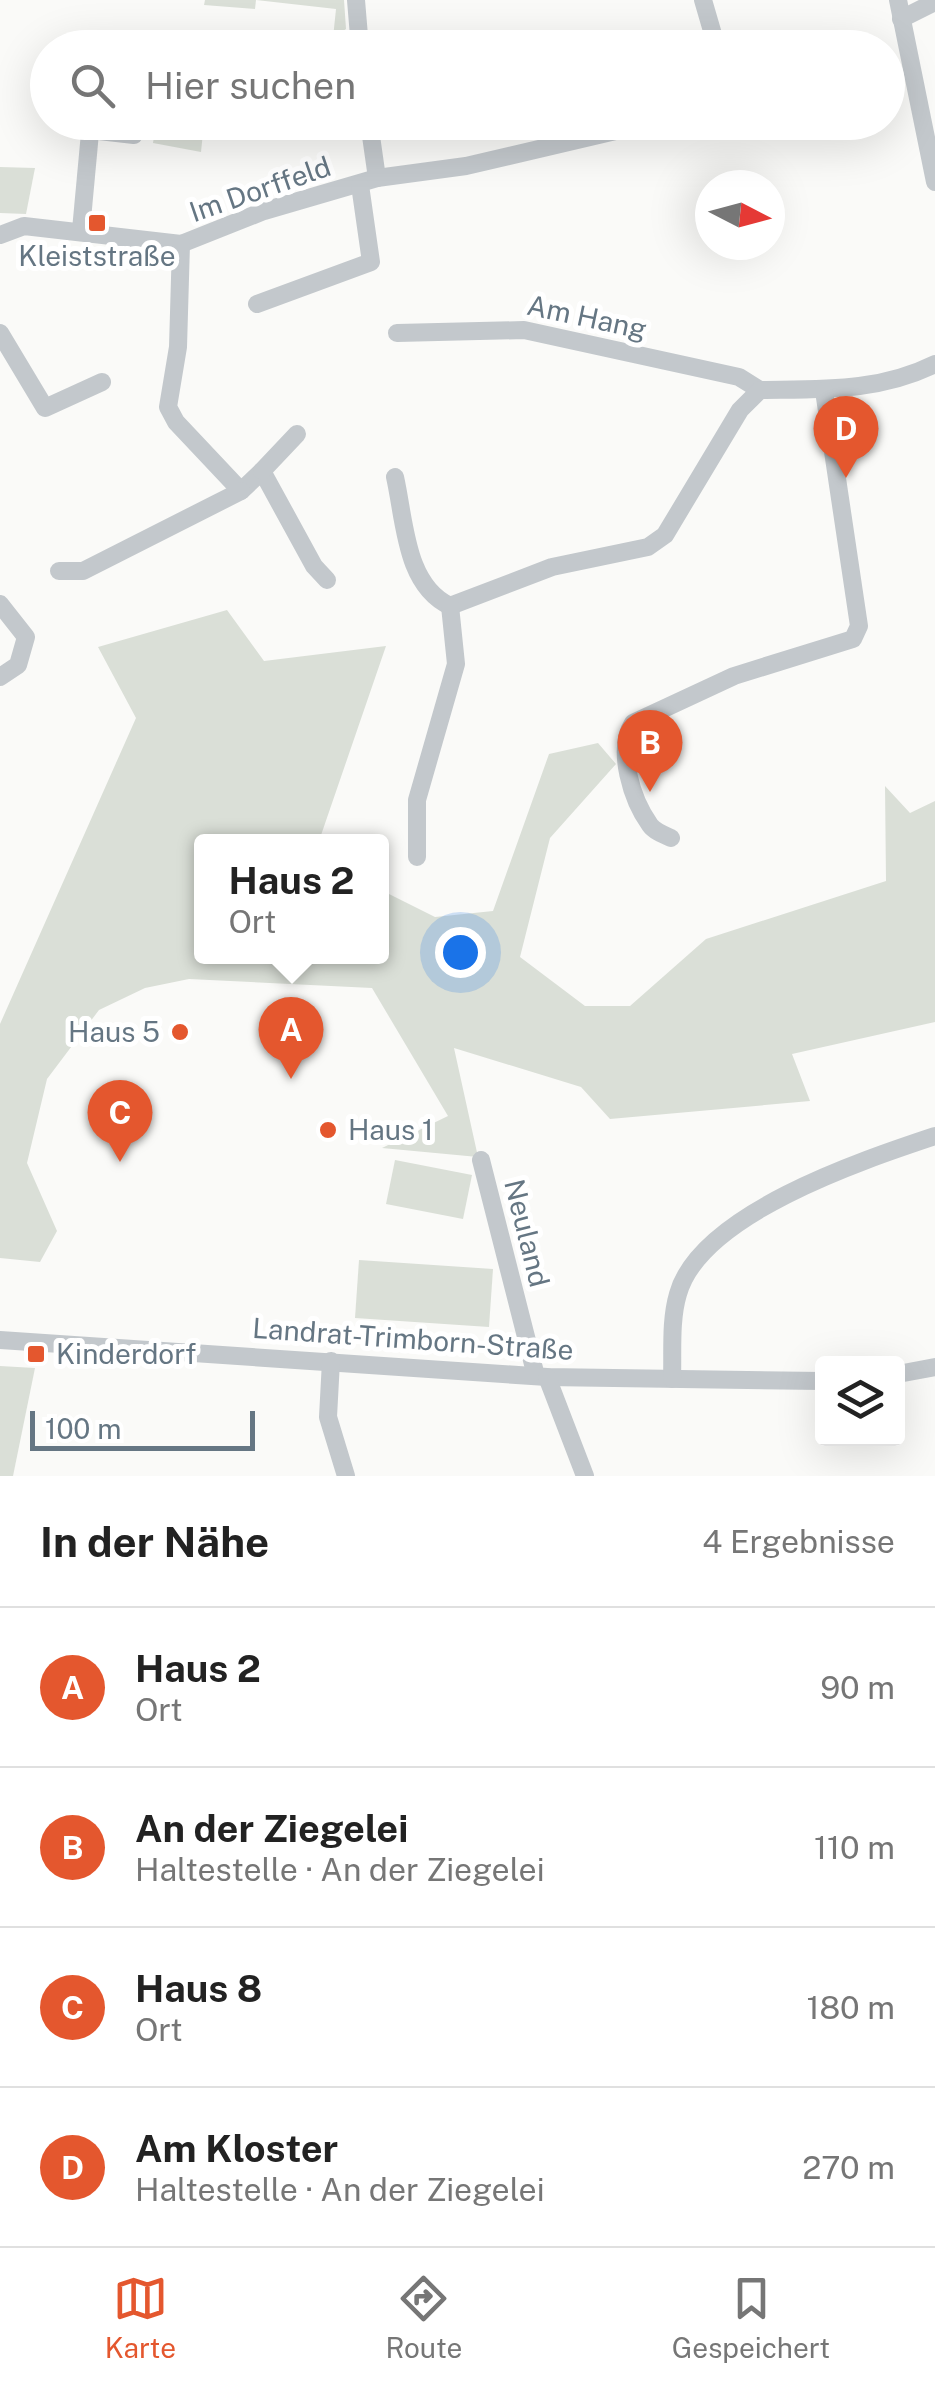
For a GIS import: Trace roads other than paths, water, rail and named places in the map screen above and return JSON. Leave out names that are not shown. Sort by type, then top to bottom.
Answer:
[{"type":"street","points":[[356,0],[358,30]]},
{"type":"street","points":[[704,0],[712,30]]},
{"type":"street","points":[[899,9],[935,2]]},
{"type":"street","points":[[905,77],[935,182]]},
{"type":"street","points":[[81,230],[90,140]]},
{"type":"street","points":[[257,304],[371,262],[369,140]]},
{"type":"street","name":"Im Dorffeld","points":[[0,235],[24,226],[181,244],[264,210],[368,182],[466,166],[577,140]]},
{"type":"street","points":[[181,244],[178,347],[168,407],[176,422],[240,491]]},
{"type":"street","name":"Am Hang","points":[[396,333],[524,330],[739,377],[760,390]]},
{"type":"street","points":[[0,333],[44,408],[102,382]]},
{"type":"street","points":[[396,477],[416,572],[434,599],[450,606],[552,567],[648,546],[665,535],[740,410],[760,390],[824,390],[881,384],[935,364]]},
{"type":"street","points":[[671,838],[651,827],[625,763],[622,750],[633,723],[734,676],[853,638],[858,626],[824,390]]},
{"type":"street","points":[[60,571],[83,572],[240,491],[297,434]]},
{"type":"street","points":[[262,471],[314,566],[327,580]]},
{"type":"street","points":[[0,604],[26,637],[18,664],[0,677]]},
{"type":"street","points":[[417,856],[417,800],[456,664],[450,606]]},
{"type":"street","points":[[672,1379],[678,1292],[710,1244],[785,1196],[935,1136]]},
{"type":"street","name":"Neuland","points":[[481,1160],[541,1377],[585,1476]]},
{"type":"street","name":"Landrat-Trimborn-Straße","points":[[0,1340],[541,1377],[815,1380]]},
{"type":"street","points":[[331,1361],[328,1417],[346,1476]]},
{"type":"street","points":[[905,1373],[935,1368]]},
{"type":"place","name":"Kleiststraße","points":[[97,223]]},
{"type":"place","name":"Am Kloster","points":[[846,478]]},
{"type":"place","name":"An der Ziegelei","points":[[650,792]]},
{"type":"place","name":"Haus 5","points":[[180,1032]]},
{"type":"place","name":"Haus 2","points":[[291,1079]]},
{"type":"place","name":"Haus 1","points":[[328,1130]]},
{"type":"place","name":"Haus 8","points":[[120,1162]]},
{"type":"place","name":"Kinderdorf","points":[[36,1354]]}]
